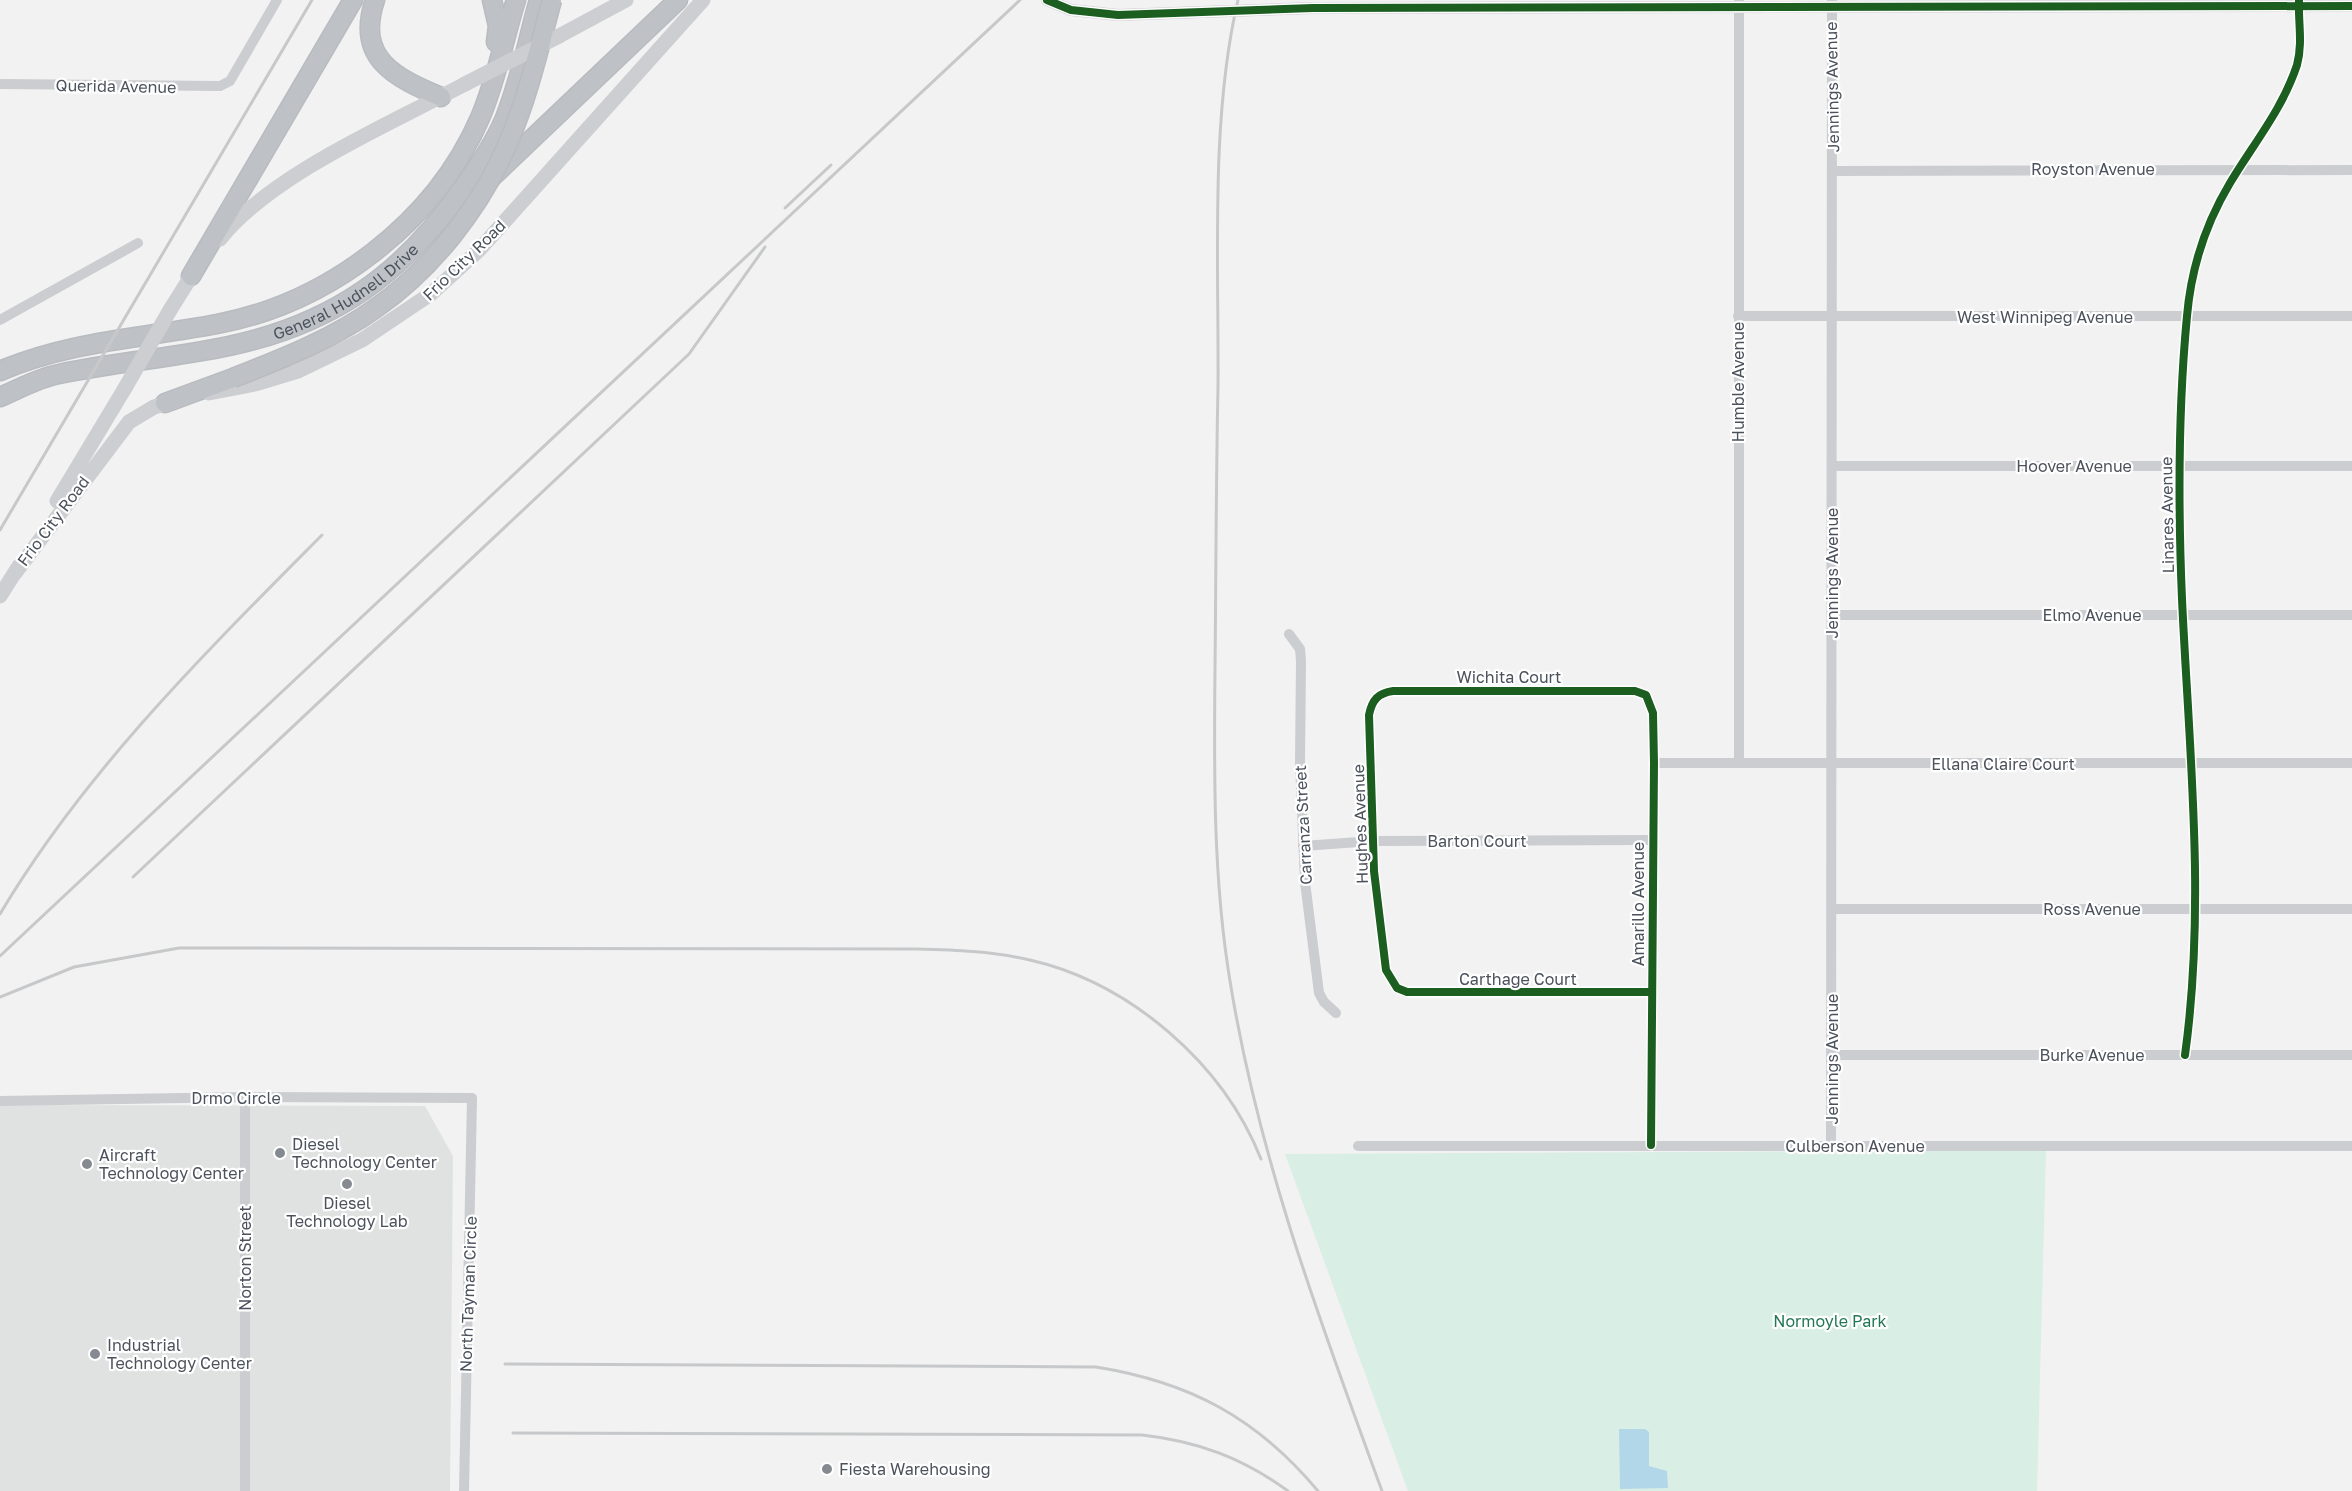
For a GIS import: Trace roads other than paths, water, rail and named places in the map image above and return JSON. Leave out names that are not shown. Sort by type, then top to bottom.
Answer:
[{"type":"highway","points":[[190,276],[353,0]]},
{"type":"highway","points":[[375,0],[371,16],[372,37],[375,50],[382,62],[402,80],[441,97]]},
{"type":"highway","points":[[489,92],[498,26],[492,0]]},
{"type":"highway","name":"General Hudnell Drive","points":[[0,371],[48,353],[219,324],[275,307],[319,287],[371,255],[428,200],[469,141],[489,92],[516,0]]},
{"type":"highway","name":"General Hudnell Drive","points":[[0,397],[58,374],[228,347],[272,336],[341,305],[404,260],[435,227],[491,148],[506,116],[539,0]]},
{"type":"highway","points":[[165,403],[288,356],[376,308],[416,274],[450,238],[481,195],[508,144],[525,96],[552,0]]},
{"type":"highway","points":[[435,227],[509,162],[678,0]]},
{"type":"main road","name":"Frio City Road","points":[[0,596],[190,276],[233,222],[313,164],[626,0]]},
{"type":"main road","name":"Frio City Road","points":[[15,573],[105,450],[129,422],[140,413],[165,403],[255,384],[298,371],[362,340],[422,301],[479,250],[703,0]]},
{"type":"main road","points":[[121,394],[123,411],[140,413]]},
{"type":"street","name":"Querida Avenue","points":[[0,84],[220,86],[230,81],[277,0]]},
{"type":"street","points":[[1047,0],[1071,10],[1118,15],[1313,8],[1739,4],[2299,3],[2352,6]]},
{"type":"street","name":"Linares Avenue","points":[[2185,1055],[2195,909],[2193,763],[2183,615],[2179,466],[2187,317],[2194,271],[2218,204],[2271,123],[2297,63],[2300,41],[2299,3]]},
{"type":"street","name":"Humble Avenue","points":[[1739,4],[1739,763]]},
{"type":"street","name":"Jennings Avenue","points":[[1831,1145],[1832,4]]},
{"type":"street","name":"Royston Avenue","points":[[1833,171],[2352,170]]},
{"type":"street","points":[[0,320],[138,243]]},
{"type":"street","name":"West Winnipeg Avenue","points":[[1738,316],[1833,318],[2352,316]]},
{"type":"street","name":"Hoover Avenue","points":[[1833,466],[2352,466]]},
{"type":"street","name":"Elmo Avenue","points":[[1832,615],[2352,615]]},
{"type":"street","name":"Carranza Street","points":[[1289,634],[1300,649],[1301,661],[1300,762],[1305,882],[1319,993],[1324,1002],[1336,1012]]},
{"type":"street","name":"Wichita Court","points":[[1371,704],[1379,695],[1393,690],[1635,691],[1646,695],[1649,700]]},
{"type":"street","name":"Amarillo Avenue","points":[[1649,700],[1653,713],[1654,763],[1651,1145]]},
{"type":"street","name":"Hughes Avenue","points":[[1371,704],[1374,871],[1389,979]]},
{"type":"street","name":"Ellana Claire Court","points":[[1654,763],[2352,763]]},
{"type":"street","name":"Barton Court","points":[[1303,846],[1373,841],[1652,840]]},
{"type":"street","name":"Ross Avenue","points":[[1832,909],[2352,909]]},
{"type":"street","name":"Carthage Court","points":[[1389,979],[1397,988],[1407,992],[1651,992]]},
{"type":"street","name":"Burke Avenue","points":[[1832,1055],[2352,1055]]},
{"type":"street","name":"Drmo Circle","points":[[0,1101],[245,1097],[472,1098]]},
{"type":"street","name":"Norton Street","points":[[245,1097],[245,1491]]},
{"type":"street","name":"North Tayman Circle","points":[[464,1491],[472,1098]]},
{"type":"street","name":"Culberson Avenue","points":[[1358,1146],[2352,1146]]},
{"type":"water","points":[[1619,1429],[1645,1429],[1649,1432],[1649,1466],[1667,1471],[1668,1488],[1620,1489]]},
{"type":"railway","points":[[0,530],[312,0]]},
{"type":"railway","points":[[0,956],[1020,0]]},
{"type":"railway","points":[[1238,0],[1223,93],[1217,242],[1215,747],[1220,903],[1224,942],[1242,1047],[1274,1176],[1314,1302],[1382,1491]]},
{"type":"railway","points":[[785,208],[831,165]]},
{"type":"railway","points":[[133,877],[689,354],[765,247]]},
{"type":"railway","points":[[0,914],[33,861],[108,762],[191,669],[322,535]]},
{"type":"railway","points":[[0,997],[74,967],[179,948],[916,949],[1002,955],[1030,960],[1067,971],[1103,987],[1137,1008],[1169,1032],[1198,1060],[1223,1091],[1244,1124],[1261,1159]]},
{"type":"railway","points":[[505,1364],[1096,1367],[1162,1382],[1219,1407],[1271,1443],[1318,1491]]},
{"type":"railway","points":[[513,1433],[1142,1435],[1182,1442],[1219,1453],[1254,1469],[1288,1491]]},
{"type":"place","name":"Diesel Technology Center","points":[[280,1153]]},
{"type":"place","name":"Aircraft Technology Center","points":[[87,1164]]},
{"type":"place","name":"Diesel Technology Lab","points":[[347,1184]]},
{"type":"place","name":"Industrial Technology Center","points":[[95,1354]]},
{"type":"place","name":"Fiesta Warehousing","points":[[827,1469]]},
{"type":"park label","name":"Normoyle Park","points":[[1830,1321]]}]
